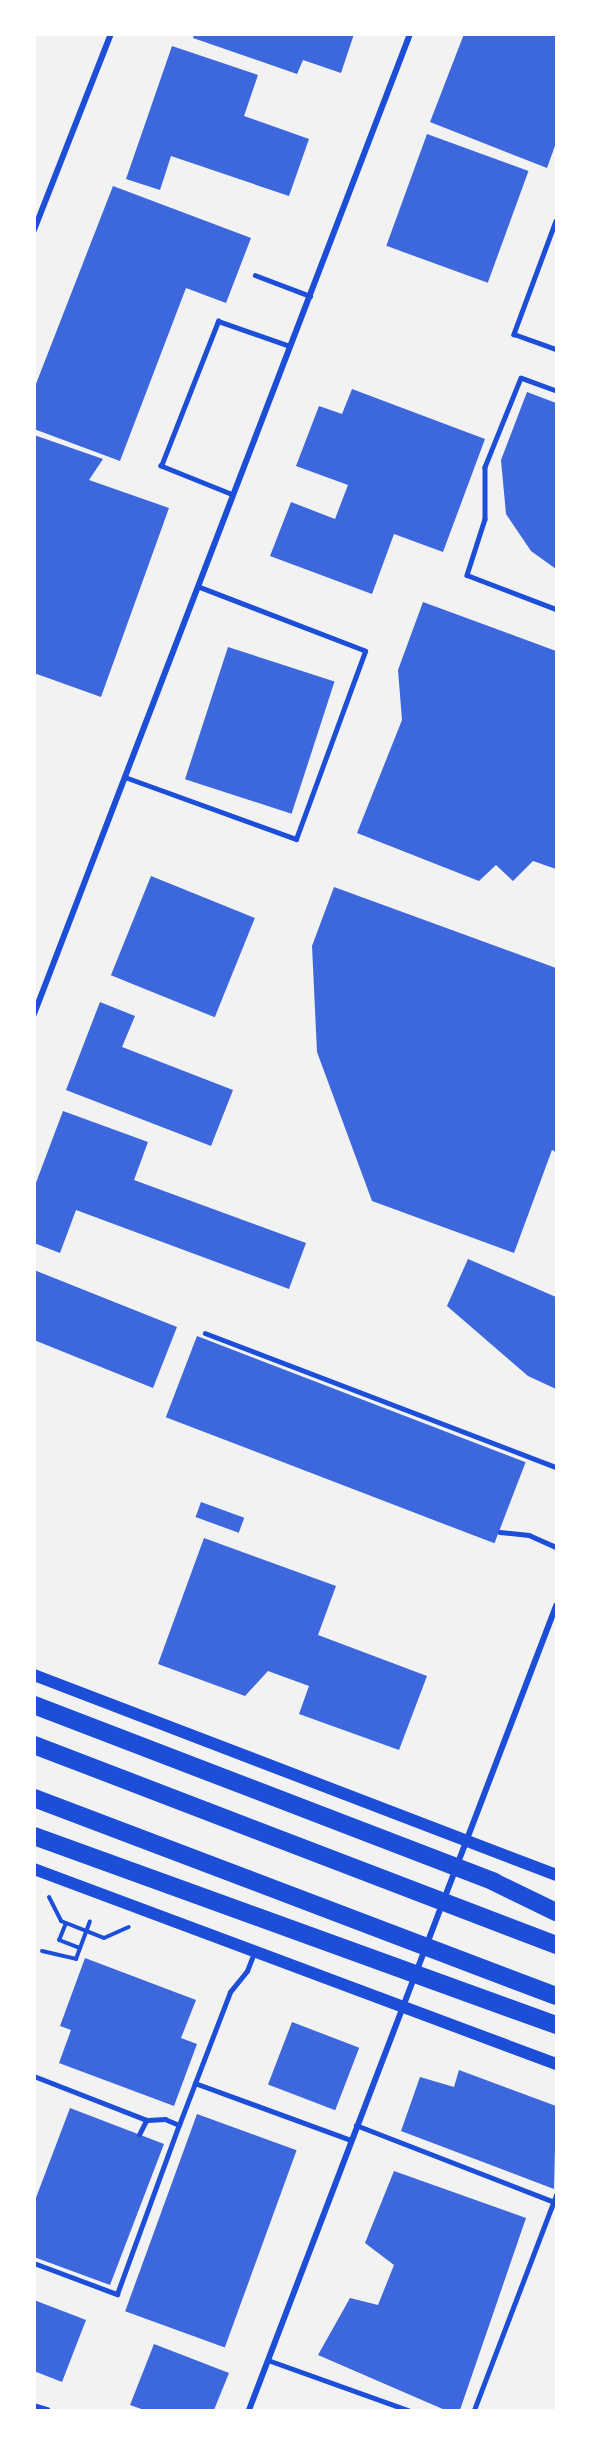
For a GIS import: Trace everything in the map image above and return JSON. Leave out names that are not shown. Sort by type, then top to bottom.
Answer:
[{"type":"highway","points":[[34,1705],[495,1882],[556,1912]]},
{"type":"highway","points":[[34,1745],[556,1945]]},
{"type":"highway","points":[[34,1798],[556,1996]]},
{"type":"highway","points":[[34,1836],[556,2025]]},
{"type":"main road","points":[[34,1675],[556,1875]]},
{"type":"main road","points":[[34,1869],[556,2064]]},
{"type":"street","points":[[34,230],[111,34]]},
{"type":"street","points":[[34,1014],[410,34]]},
{"type":"street","points":[[249,2410],[556,1606]]},
{"type":"street","points":[[34,2406],[47,2410]]},
{"type":"lane","points":[[556,221],[514,334],[556,349]]},
{"type":"lane","points":[[255,275],[310,296]]},
{"type":"lane","points":[[233,495],[161,466],[218,321],[290,346]]},
{"type":"lane","points":[[556,392],[521,378],[485,467],[485,519],[467,575],[556,609]]},
{"type":"lane","points":[[125,777],[296,839],[365,651],[198,587]]},
{"type":"lane","points":[[205,1333],[556,1467]]},
{"type":"lane","points":[[501,1532],[529,1535],[556,1547]]},
{"type":"lane","points":[[34,2263],[117,2294],[195,2083],[237,1983],[254,1951]]},
{"type":"lane","points":[[34,2076],[147,2120],[165,2119],[179,2125]]},
{"type":"lane","points":[[195,2083],[351,2140]]},
{"type":"lane","points":[[140,2134],[147,2120]]},
{"type":"lane","points":[[356,2125],[552,2201]]},
{"type":"lane","points":[[474,2410],[556,2195]]},
{"type":"lane","points":[[268,2360],[408,2410]]},
{"type":"path","points":[[49,1897],[61,1921],[104,1938],[129,1927]]},
{"type":"path","points":[[42,1951],[73,1959],[80,1948],[90,1921]]},
{"type":"path","points":[[66,1923],[59,1940],[80,1948]]},
{"type":"building","points":[[194,34],[354,34],[341,73],[303,60],[297,74],[193,38]]},
{"type":"building","points":[[464,34],[556,34],[556,143],[547,168],[430,122]]},
{"type":"building","points":[[172,46],[258,75],[244,116],[309,139],[289,196],[171,156],[160,190],[126,179]]},
{"type":"building","points":[[427,134],[528,171],[488,283],[386,246]]},
{"type":"building","points":[[113,186],[251,238],[226,303],[186,288],[120,461],[34,429],[34,389]]},
{"type":"building","points":[[352,389],[485,439],[443,552],[394,534],[372,594],[270,556],[291,502],[335,519],[348,485],[296,466],[319,406],[342,414]]},
{"type":"building","points":[[527,392],[556,403],[556,569],[531,551],[506,514],[501,460]]},
{"type":"building","points":[[34,435],[103,459],[89,480],[169,508],[101,697],[34,673]]},
{"type":"building","points":[[423,602],[556,651],[556,869],[533,861],[513,881],[496,865],[479,881],[357,833],[402,720],[398,670]]},
{"type":"building","points":[[228,647],[335,682],[292,814],[185,779]]},
{"type":"building","points":[[151,876],[255,918],[215,1017],[111,975]]},
{"type":"building","points":[[334,887],[556,968],[556,1152],[552,1150],[514,1253],[372,1201],[317,1052],[312,946]]},
{"type":"building","points":[[100,1002],[135,1016],[122,1047],[233,1090],[211,1146],[66,1090]]},
{"type":"building","points":[[63,1111],[148,1142],[134,1180],[306,1243],[289,1289],[76,1210],[60,1253],[34,1243],[34,1188]]},
{"type":"building","points":[[468,1259],[556,1297],[556,1389],[528,1376],[447,1306]]},
{"type":"building","points":[[34,1270],[177,1327],[153,1388],[34,1340]]},
{"type":"building","points":[[197,1336],[526,1462],[494,1543],[166,1417]]},
{"type":"building","points":[[201,1502],[244,1518],[239,1533],[196,1517]]},
{"type":"building","points":[[204,1538],[336,1586],[318,1635],[427,1676],[399,1750],[299,1714],[309,1686],[268,1671],[245,1696],[158,1664]]},
{"type":"building","points":[[85,1958],[196,2000],[181,2038],[197,2044],[174,2106],[59,2063],[71,2030],[60,2026]]},
{"type":"building","points":[[292,2022],[359,2048],[335,2110],[268,2085]]},
{"type":"building","points":[[459,2070],[556,2106],[554,2189],[401,2131],[420,2077],[454,2087]]},
{"type":"building","points":[[70,2108],[164,2144],[110,2285],[34,2257],[34,2203]]},
{"type":"building","points":[[197,2114],[297,2150],[225,2348],[125,2311]]},
{"type":"building","points":[[394,2171],[526,2218],[460,2410],[445,2410],[318,2355],[350,2298],[378,2305],[394,2265],[365,2243]]},
{"type":"building","points":[[34,2300],[86,2320],[62,2382],[34,2371]]},
{"type":"building","points":[[154,2344],[229,2373],[214,2410],[144,2410],[130,2405]]}]
